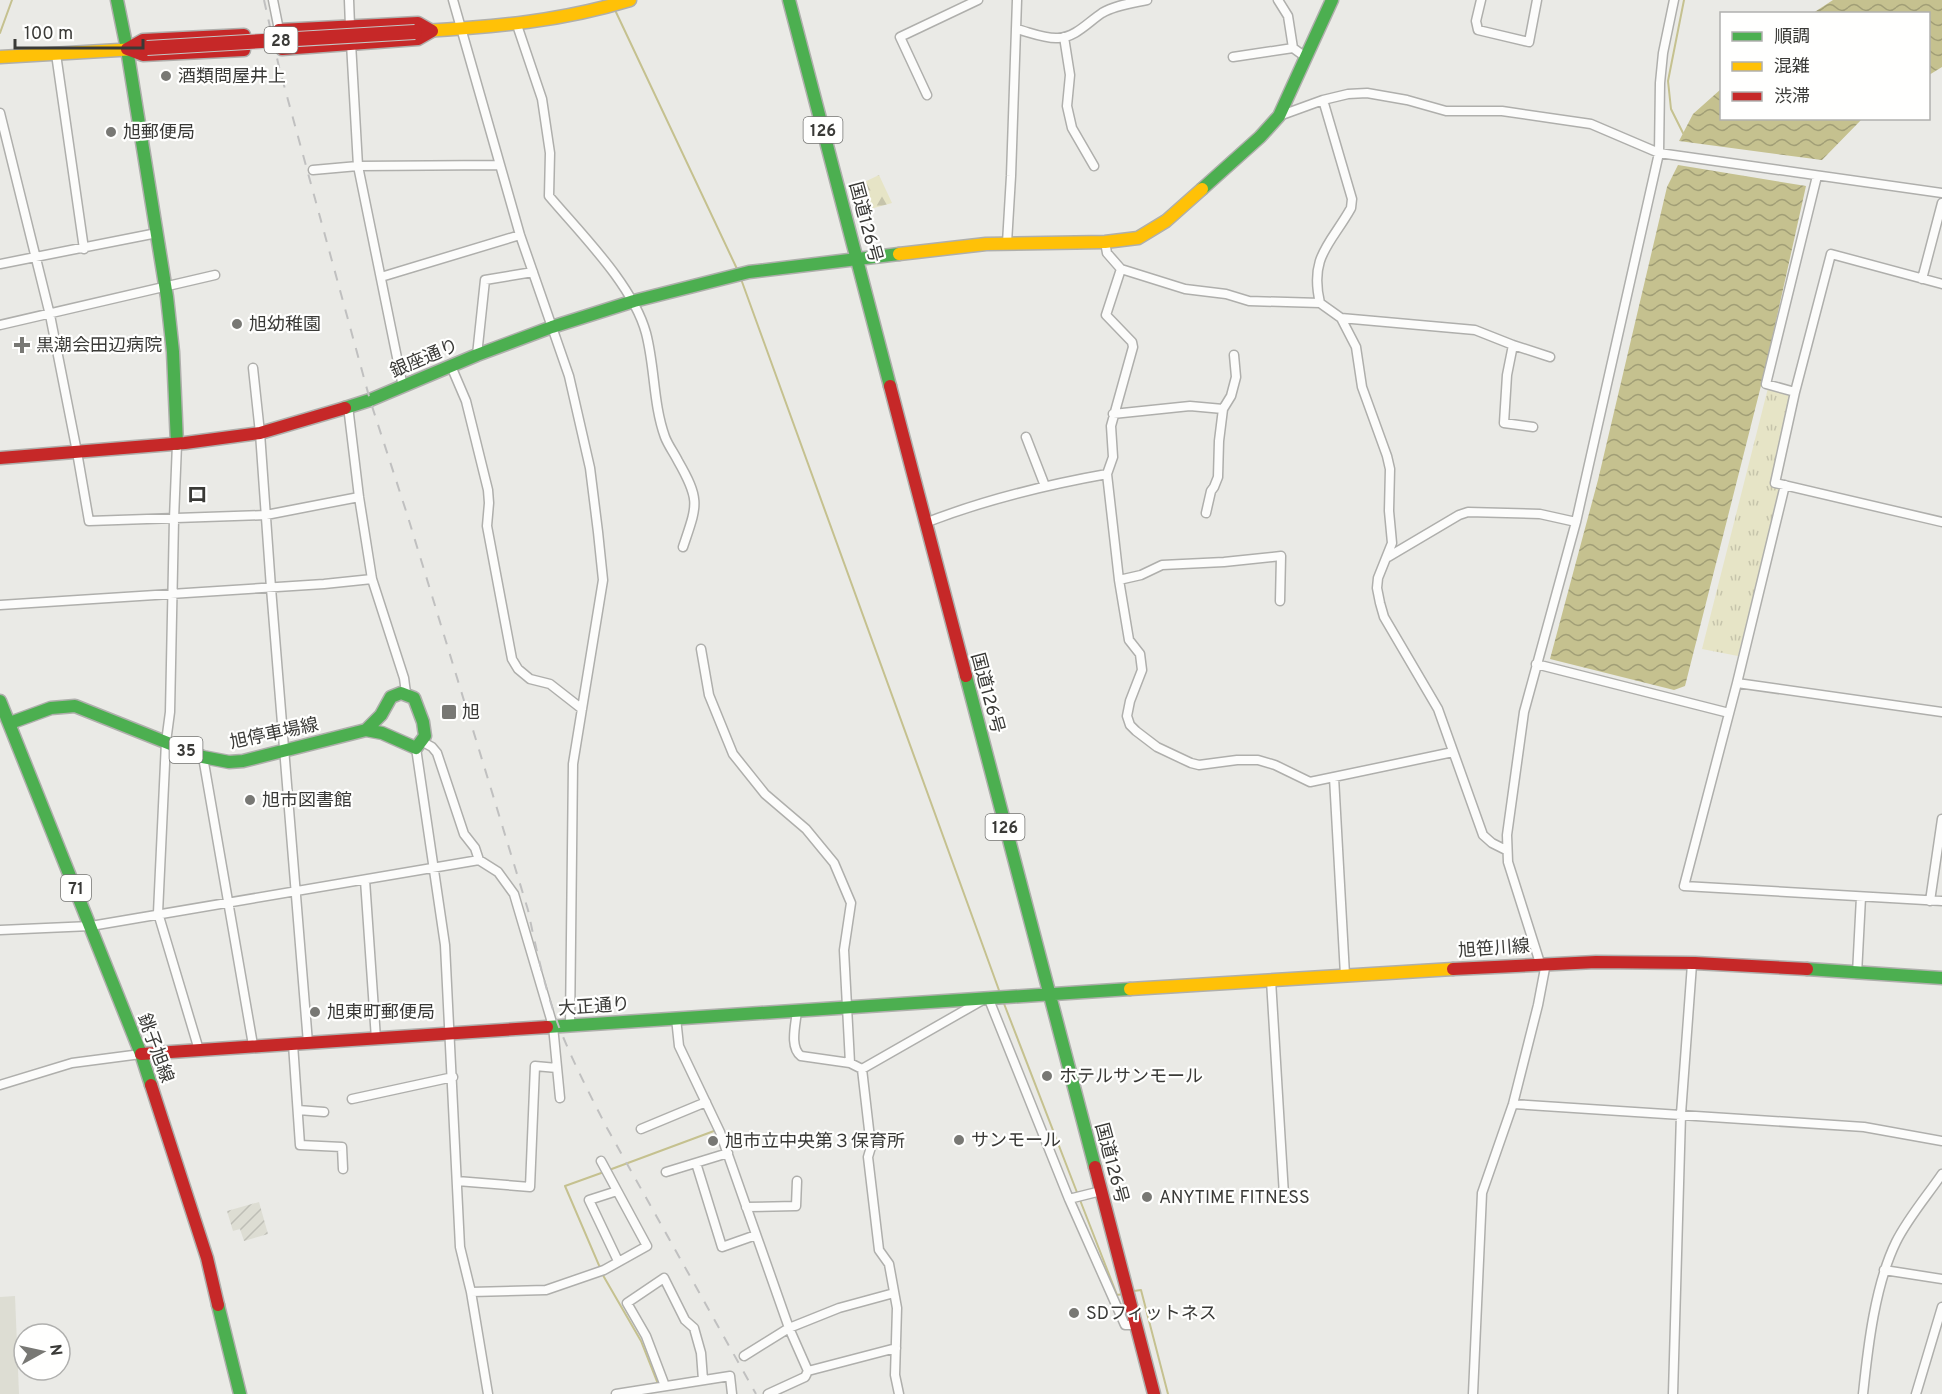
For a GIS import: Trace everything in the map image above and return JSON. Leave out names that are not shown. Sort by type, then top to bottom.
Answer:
[{"type":"main road","points":[[117,0],[166,287],[173,352],[177,444]]},
{"type":"main road","name":"国道126号","points":[[789,0],[1154,1394]]},
{"type":"main road","name":"銀座通り","points":[[0,458],[177,444],[260,433],[370,400],[477,355],[552,327],[633,301],[739,275],[1007,243],[1105,242],[1138,238],[1160,226],[1260,137],[1279,116],[1332,0]]},
{"type":"main road","name":"28","points":[[0,59],[517,25],[566,17],[619,4]]},
{"type":"main road","points":[[418,23],[432,31],[418,39],[282,48],[279,30],[418,23]]},
{"type":"main road","points":[[244,35],[244,50],[143,55],[127,49],[143,40],[244,35]]},
{"type":"main road","points":[[406,693],[414,698],[425,736],[419,745],[406,746],[382,733],[366,729],[381,715],[392,697],[406,693]]},
{"type":"main road","points":[[0,701],[5,724]]},
{"type":"main road","name":"旭停車場線","points":[[5,724],[51,708],[75,706],[204,757],[229,762],[243,761],[366,729]]},
{"type":"main road","name":"銚子旭線","points":[[5,724],[91,926],[141,1054],[207,1258],[240,1394]]},
{"type":"main road","name":"旭笹川線","points":[[1049,994],[1586,961],[1692,964],[1942,978]]},
{"type":"main road","name":"大正通り","points":[[141,1054],[1049,994]]},
{"type":"street","points":[[273,0],[279,30]]},
{"type":"street","points":[[349,0],[350,27]]},
{"type":"street","points":[[453,0],[520,235],[569,376],[590,468],[603,580],[573,764],[570,1026]]},
{"type":"street","points":[[927,95],[900,37],[978,0]]},
{"type":"street","points":[[1007,243],[1017,0]]},
{"type":"street","points":[[1016,29],[1055,39],[1084,28],[1102,13],[1147,0]]},
{"type":"street","points":[[1278,0],[1288,16],[1293,48]]},
{"type":"street","points":[[1481,0],[1476,21],[1478,30],[1529,42],[1536,0]]},
{"type":"street","points":[[1473,1394],[1482,1193],[1513,1104],[1538,1005],[1543,963],[1508,862],[1506,850],[1519,744],[1536,664],[1576,522],[1659,153],[1660,83],[1663,53],[1674,0]]},
{"type":"street","points":[[517,25],[542,99],[550,153],[549,196],[633,301],[646,332],[659,415],[665,438],[692,485],[696,501],[694,515],[683,547]]},
{"type":"street","points":[[1064,37],[1070,75],[1067,106],[1072,128],[1094,166]]},
{"type":"street","points":[[351,43],[358,166],[403,387]]},
{"type":"street","points":[[1233,57],[1293,48],[1307,58]]},
{"type":"street","points":[[56,54],[84,249]]},
{"type":"street","points":[[1279,116],[1323,100],[1348,94],[1367,93],[1407,100],[1446,111],[1502,111],[1592,124],[1659,153],[1942,193]]},
{"type":"street","points":[[1320,303],[1317,292],[1319,257],[1351,208],[1352,199],[1323,100]]},
{"type":"street","points":[[0,112],[50,315],[89,521],[266,515],[359,497]]},
{"type":"street","points":[[313,170],[358,166],[500,165]]},
{"type":"street","points":[[1796,393],[1766,384],[1817,176]]},
{"type":"street","points":[[1922,279],[1942,203]]},
{"type":"street","points":[[0,264],[36,259],[157,233]]},
{"type":"street","points":[[381,278],[520,235]]},
{"type":"street","points":[[1105,242],[1107,253],[1121,269],[1185,289],[1226,294],[1249,301],[1320,303],[1341,318],[1356,347],[1362,387],[1388,463],[1392,543],[1378,578],[1377,588],[1384,617],[1438,709],[1483,835],[1506,850]]},
{"type":"street","points":[[1942,284],[1831,254],[1775,483],[1942,522]]},
{"type":"street","points":[[1121,269],[1106,315],[1132,342],[1133,347],[1113,414],[1111,426],[1113,457],[1107,474],[1119,580],[1130,639],[1140,654],[1142,670],[1132,693],[1127,716],[1130,725],[1157,747],[1191,763],[1199,765],[1258,760],[1275,765],[1310,782],[1453,752]]},
{"type":"street","points":[[477,355],[485,280],[533,272]]},
{"type":"street","points":[[0,326],[215,275]]},
{"type":"street","points":[[1341,318],[1474,330],[1550,357]]},
{"type":"street","points":[[1514,345],[1507,375],[1504,423],[1533,427]]},
{"type":"street","points":[[1206,513],[1211,491],[1215,488],[1218,477],[1219,441],[1224,409],[1236,377],[1234,355]]},
{"type":"street","points":[[451,366],[466,401],[488,490],[487,526],[512,659],[518,669],[530,679],[550,684],[582,709]]},
{"type":"street","points":[[253,368],[308,1043]]},
{"type":"street","points":[[348,406],[372,579],[404,678],[406,693]]},
{"type":"street","points":[[1113,414],[1190,406],[1224,409]]},
{"type":"street","points":[[1026,437],[1045,486]]},
{"type":"street","points":[[177,444],[170,712],[166,742],[158,913],[199,1050]]},
{"type":"street","points":[[925,523],[993,499],[1107,474]]},
{"type":"street","points":[[1785,486],[1684,886],[1942,901]]},
{"type":"street","points":[[1388,557],[1468,512],[1540,514],[1576,522]]},
{"type":"street","points":[[1119,580],[1141,575],[1162,565],[1281,556],[1280,601]]},
{"type":"street","points":[[0,605],[271,588],[372,579]]},
{"type":"street","points":[[701,649],[709,694],[733,754],[765,794],[806,829],[834,863],[851,903],[844,950],[850,1063]]},
{"type":"street","points":[[1536,664],[1729,712]]},
{"type":"street","points":[[1737,683],[1942,712]]},
{"type":"street","points":[[488,1394],[471,1292],[460,1247],[445,945],[419,745],[432,747],[437,753],[464,834],[475,848],[479,860],[498,872],[514,894],[553,1026],[560,1098]]},
{"type":"street","points":[[204,757],[253,1046]]},
{"type":"street","points":[[1334,777],[1344,975]]},
{"type":"street","points":[[1930,901],[1942,819]]},
{"type":"street","points":[[0,930],[91,926],[479,860]]},
{"type":"street","points":[[365,880],[376,1039]]},
{"type":"street","points":[[1857,974],[1861,897]]},
{"type":"street","points":[[1673,1394],[1681,1114],[1692,964]]},
{"type":"street","points":[[1271,980],[1284,1195]]},
{"type":"street","points":[[862,1069],[988,997],[1075,1197],[1125,1325],[1136,1325]]},
{"type":"street","points":[[797,1010],[794,1047],[797,1053],[801,1056],[850,1063],[862,1069]]},
{"type":"street","points":[[676,1018],[679,1046],[720,1132],[789,1328],[808,1371]]},
{"type":"street","points":[[293,1044],[300,1145],[342,1147],[343,1169]]},
{"type":"street","points":[[0,1085],[72,1063],[141,1054]]},
{"type":"street","points":[[457,1181],[530,1187],[535,1066],[557,1068]]},
{"type":"street","points":[[862,1069],[871,1147],[867,1157],[879,1250],[889,1264],[897,1308],[895,1375],[899,1394]]},
{"type":"street","points":[[352,1099],[453,1077]]},
{"type":"street","points":[[641,1129],[706,1102]]},
{"type":"street","points":[[1513,1104],[1864,1127],[1942,1141]]},
{"type":"street","points":[[298,1110],[324,1112]]},
{"type":"street","points":[[666,1172],[728,1153]]},
{"type":"street","points":[[471,1292],[546,1290],[604,1270],[647,1246],[601,1161]]},
{"type":"street","points":[[696,1163],[722,1247],[756,1235]]},
{"type":"street","points":[[1863,1394],[1868,1350],[1884,1270],[1897,1241],[1942,1174]]},
{"type":"street","points":[[746,1207],[796,1206],[797,1181]]},
{"type":"street","points":[[617,1191],[589,1200],[618,1261]]},
{"type":"street","points":[[1075,1197],[1101,1191]]},
{"type":"street","points":[[1884,1270],[1942,1279]]},
{"type":"street","points":[[665,1386],[646,1336],[627,1303],[664,1278],[686,1320],[694,1328],[701,1353],[703,1380]]},
{"type":"street","points":[[744,1356],[789,1328],[839,1308],[894,1293]]},
{"type":"street","points":[[1916,1394],[1942,1307]]},
{"type":"street","points":[[768,1394],[805,1377],[808,1371],[896,1348]]},
{"type":"street","points":[[616,1394],[730,1376],[732,1394]]},
{"type":"shaded area","points":[[259,1202],[268,1234],[244,1241],[240,1229],[233,1231],[227,1211]]},
{"type":"shaded area","points":[[15,1296],[16,1322],[12,1322],[12,1382],[19,1382],[19,1394],[0,1394],[0,1297]]},
{"type":"green space","points":[[879,175],[892,203],[867,210],[856,186]]},
{"type":"green space","points":[[1768,388],[1792,395],[1772,485],[1781,488],[1738,656],[1702,649]]},
{"type":"water","points":[[1833,0],[1942,0],[1942,67],[1930,74],[1930,12],[1815,12]]},
{"type":"water","points":[[1720,90],[1720,120],[1861,120],[1822,160],[1679,141],[1693,114]]},
{"type":"water","points":[[1678,165],[1806,186],[1766,366],[1685,686],[1674,690],[1550,659],[1598,480],[1667,187]]},
{"type":"waterway","points":[[0,33],[12,0]]},
{"type":"waterway","points":[[1683,133],[1671,109],[1668,81],[1684,0]]},
{"type":"waterway","points":[[615,10],[738,271]]},
{"type":"waterway","points":[[741,279],[1000,993]]},
{"type":"waterway","points":[[1003,1001],[1078,1195]]},
{"type":"waterway","points":[[609,1170],[714,1131]]},
{"type":"waterway","points":[[604,1172],[565,1186],[604,1277],[641,1341],[658,1384]]},
{"type":"waterway","points":[[1080,1200],[1117,1295],[1123,1294]]},
{"type":"waterway","points":[[1134,1291],[1141,1290],[1168,1394]]},
{"type":"railway","points":[[264,0],[279,67],[370,400],[528,910],[541,969],[559,1027],[607,1128],[756,1394]]},
{"type":"traffic: fast","points":[[117,0],[167,297],[173,352],[177,444]]},
{"type":"traffic: fast","points":[[789,0],[890,386]]},
{"type":"traffic: fast","points":[[1202,189],[1260,137],[1279,116],[1332,0]]},
{"type":"traffic: fast","points":[[345,408],[552,327],[634,301],[749,272],[899,254]]},
{"type":"traffic: fast","points":[[966,676],[1095,1167]]},
{"type":"traffic: fast","points":[[401,693],[414,698],[423,722],[425,736],[416,748],[382,733],[366,730],[381,715],[391,697],[401,693]]},
{"type":"traffic: fast","points":[[0,701],[141,1054],[151,1085]]},
{"type":"traffic: fast","points":[[10,723],[51,708],[75,706],[203,757],[229,762],[243,761],[366,730]]},
{"type":"traffic: fast","points":[[1807,969],[1942,978]]},
{"type":"traffic: fast","points":[[547,1027],[1130,989]]},
{"type":"traffic: fast","points":[[218,1305],[240,1394]]},
{"type":"traffic: slow","points":[[423,31],[528,22],[579,13],[630,0]]},
{"type":"traffic: slow","points":[[0,57],[136,49]]},
{"type":"traffic: slow","points":[[899,254],[986,244],[1105,242],[1138,238],[1166,221],[1202,189]]},
{"type":"traffic: slow","points":[[1130,989],[1453,969]]},
{"type":"traffic: jam","points":[[418,23],[432,31],[418,39],[282,49],[279,30],[418,23]]},
{"type":"traffic: jam","points":[[147,48],[415,32]]},
{"type":"traffic: jam","points":[[244,35],[244,50],[143,55],[127,49],[143,40],[244,35]]},
{"type":"traffic: jam","points":[[890,386],[966,676]]},
{"type":"traffic: jam","points":[[0,458],[185,443],[260,433],[345,408]]},
{"type":"traffic: jam","points":[[1453,969],[1596,962],[1695,963],[1807,969]]},
{"type":"traffic: jam","points":[[141,1054],[547,1027]]},
{"type":"traffic: jam","points":[[151,1085],[207,1258],[218,1305]]},
{"type":"traffic: jam","points":[[1095,1167],[1154,1394]]},
{"type":"place","name":"酒類問屋井上","points":[[166,76]]},
{"type":"place","name":"旭郵便局","points":[[111,132]]},
{"type":"place","name":"旭幼稚園","points":[[237,324]]},
{"type":"place","name":"黒潮会田辺病院","points":[[22,345]]},
{"type":"place","name":"旭","points":[[449,712]]},
{"type":"place","name":"旭市図書館","points":[[250,800]]},
{"type":"place","name":"旭東町郵便局","points":[[315,1012]]},
{"type":"place","name":"ホテルサンモール","points":[[1047,1076]]},
{"type":"place","name":"サンモール","points":[[959,1140]]},
{"type":"place","name":"旭市立中央第３保育所","points":[[713,1141]]},
{"type":"place","name":"ANYTIME FITNESS","points":[[1147,1197]]},
{"type":"place","name":"SDフィットネス","points":[[1074,1313]]},
{"type":"district","name":"ロ","points":[[197,495]]}]
